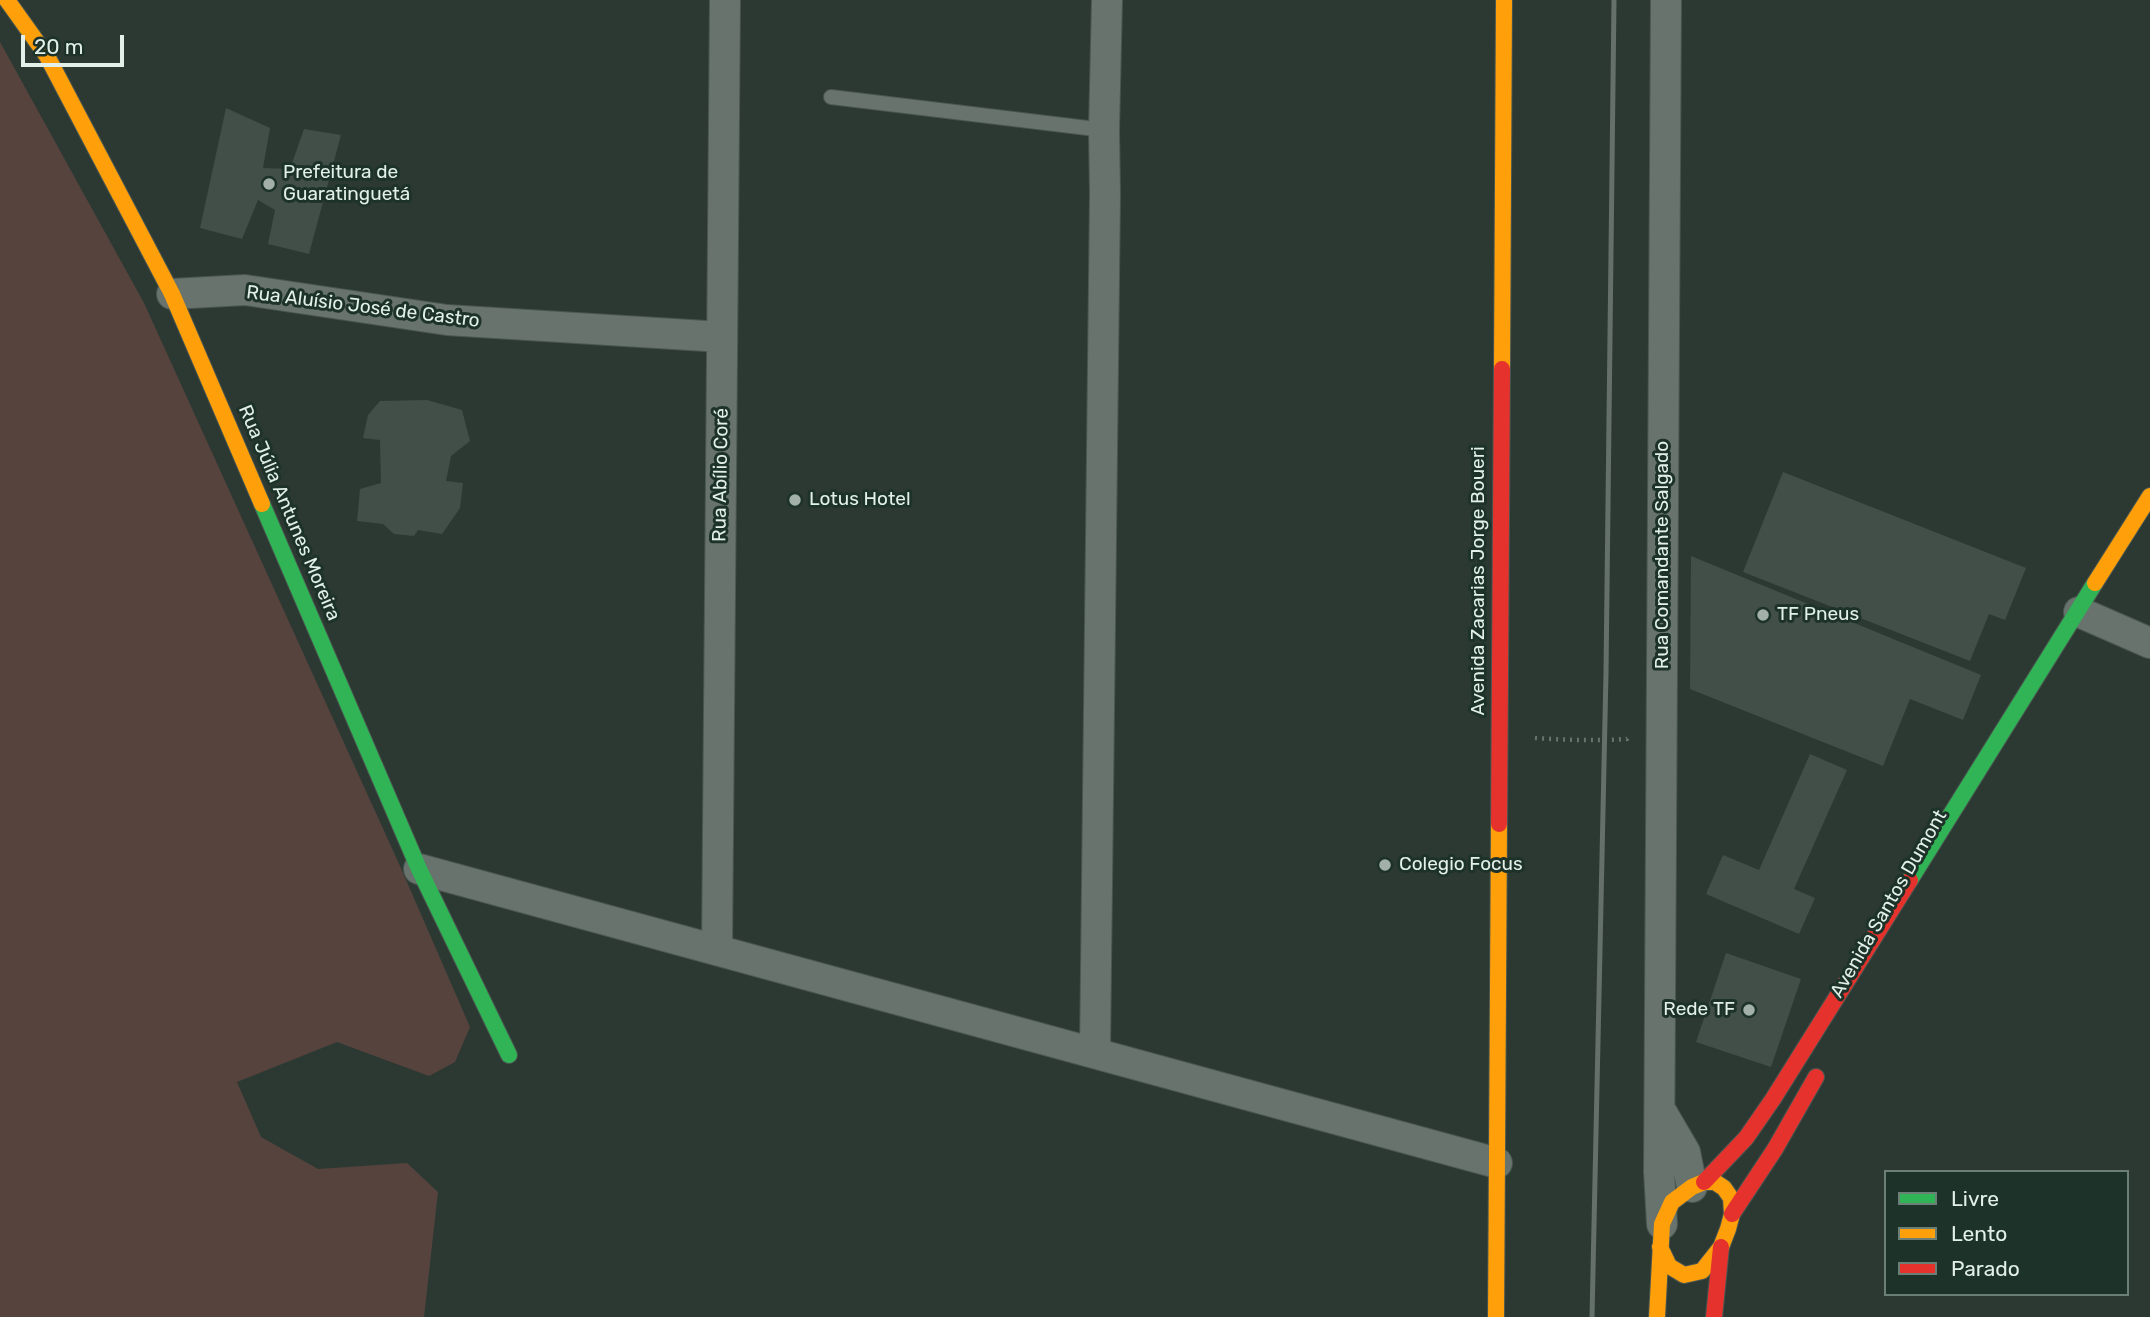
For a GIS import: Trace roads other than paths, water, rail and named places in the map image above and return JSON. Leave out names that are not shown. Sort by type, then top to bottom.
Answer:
[{"type":"street","name":"Rua Júlia Antunes Moreira","points":[[7,0],[47,57],[172,293],[419,869],[509,1055]]},
{"type":"street","name":"Rua Abílio Coré","points":[[717,950],[725,0]]},
{"type":"street","points":[[1095,1053],[1107,0]]},
{"type":"street","name":"Avenida Zacarias Jorge Boueri","points":[[1496,1317],[1504,0]]},
{"type":"street","name":"Rua Comandante Salgado","points":[[1661,1235],[1659,1171],[1666,0]]},
{"type":"street","name":"Rua Aluísio José de Castro","points":[[172,293],[246,290],[447,320],[722,337]]},
{"type":"street","name":"Avenida Santos Dumont","points":[[1698,1184],[1746,1138],[1773,1099],[2150,496]]},
{"type":"street","points":[[2079,612],[2150,643]]},
{"type":"street","name":"Avenida Santos Dumont","points":[[1910,910],[2079,612]]},
{"type":"street","points":[[419,869],[1497,1163]]},
{"type":"street","points":[[1714,1317],[1721,1247],[1732,1214],[1775,1149],[1822,1065]]},
{"type":"street","points":[[1660,1111],[1685,1152],[1698,1184]]},
{"type":"street","points":[[1657,1317],[1661,1235],[1672,1202],[1698,1184],[1715,1182],[1724,1188],[1731,1198],[1732,1214]]},
{"type":"street","points":[[1661,1235],[1669,1266],[1684,1275],[1702,1271],[1721,1247]]},
{"type":"lane","points":[[831,97],[1104,130]]},
{"type":"railway","points":[[1592,1317],[1606,673],[1614,0]]},
{"type":"place","name":"Prefeitura de Guaratinguetá","points":[[269,184]]},
{"type":"place","name":"Lotus Hotel","points":[[795,500]]},
{"type":"place","name":"TF Pneus","points":[[1763,615]]},
{"type":"place","name":"Colegio Focus","points":[[1385,865]]},
{"type":"place","name":"Rede TF","points":[[1749,1010]]}]
